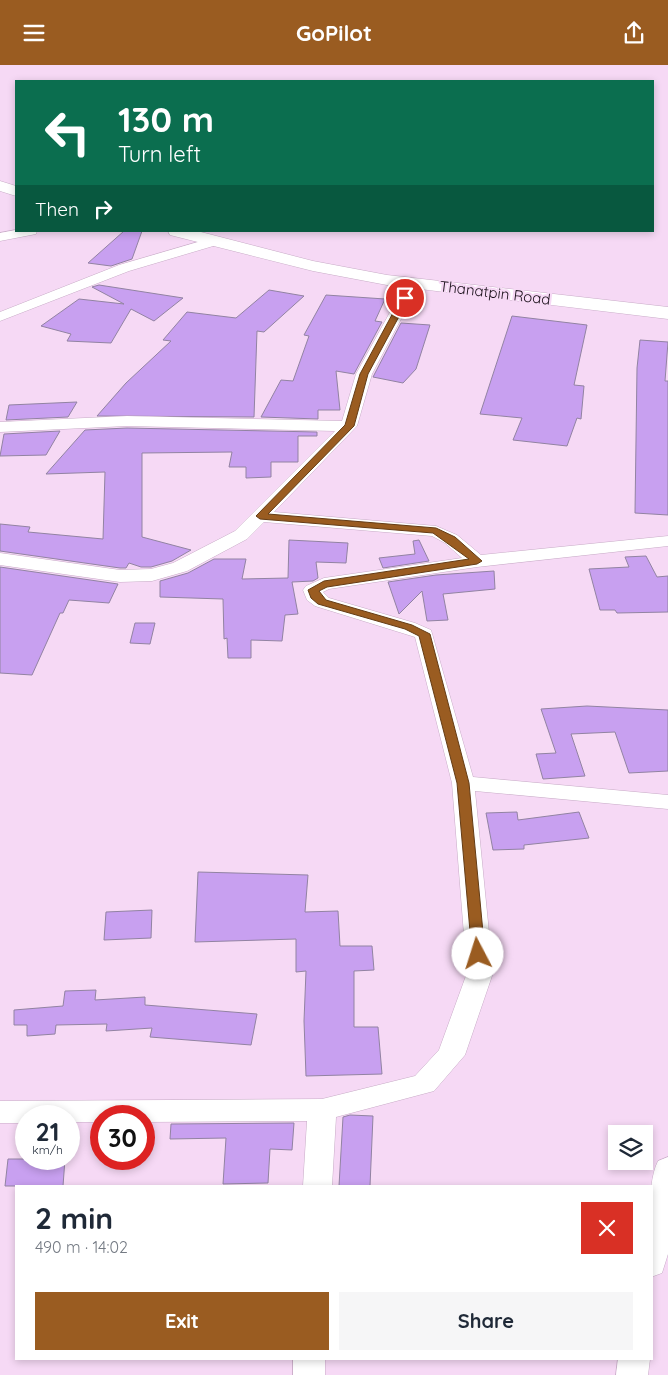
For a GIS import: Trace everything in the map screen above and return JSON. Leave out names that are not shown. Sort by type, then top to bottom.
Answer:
[{"type":"main road","points":[[0,186],[15,191]]},
{"type":"main road","name":"Thanatpin Road","points":[[180,232],[313,266],[413,283],[668,313]]},
{"type":"street","points":[[0,237],[26,232]]},
{"type":"street","points":[[0,317],[124,268],[215,241]]},
{"type":"street","points":[[0,559],[120,576],[152,575],[180,567],[241,535],[349,426],[364,374],[413,283]]},
{"type":"street","points":[[0,427],[127,421],[349,426]]},
{"type":"street","points":[[260,516],[436,531],[451,539],[477,561]]},
{"type":"street","points":[[0,1112],[322,1110],[424,1084],[451,1055],[480,973],[463,783],[424,634],[408,627],[322,602],[314,595],[314,590],[324,584],[477,561],[668,541]]},
{"type":"street","points":[[463,783],[668,802]]},
{"type":"street","points":[[318,1185],[322,1110]]},
{"type":"street","points":[[653,1253],[668,1169]]},
{"type":"street","points":[[309,1360],[309,1375]]},
{"type":"street","points":[[632,1375],[634,1360]]},
{"type":"building","points":[[123,232],[142,232],[132,259],[111,266],[88,263]]},
{"type":"building","points":[[99,285],[183,298],[154,321],[131,309],[111,343],[67,341],[71,334],[41,326],[79,299],[124,304],[92,287]]},
{"type":"building","points":[[269,290],[304,296],[264,332],[257,331],[254,417],[97,416],[126,383],[171,341],[163,340],[187,312],[236,318]]},
{"type":"building","points":[[326,295],[385,299],[375,321],[382,322],[354,374],[336,371],[340,410],[318,410],[318,419],[261,417],[281,380],[293,381],[309,336],[304,335]]},
{"type":"building","points":[[512,316],[587,325],[574,385],[584,386],[581,419],[577,418],[567,446],[513,440],[522,418],[480,414]]},
{"type":"building","points":[[401,323],[430,325],[416,369],[403,383],[373,377]]},
{"type":"building","points":[[640,340],[668,342],[665,381],[668,381],[668,515],[635,513],[637,368]]},
{"type":"building","points":[[77,402],[68,417],[6,420],[9,405]]},
{"type":"building","points":[[127,428],[317,432],[317,436],[298,436],[298,462],[271,462],[271,477],[246,478],[246,467],[229,467],[232,452],[142,453],[142,537],[191,550],[172,561],[151,567],[141,567],[129,563],[126,568],[120,568],[0,551],[0,524],[30,527],[28,532],[103,539],[105,472],[46,474],[85,430]]},
{"type":"building","points":[[60,431],[46,455],[0,456],[4,434]]},
{"type":"building","points":[[289,540],[348,543],[346,563],[316,562],[318,578],[313,581],[292,582],[298,614],[285,615],[282,641],[251,640],[251,658],[228,658],[227,638],[224,639],[223,599],[160,597],[160,581],[188,573],[214,559],[246,559],[242,579],[288,578]]},
{"type":"building","points":[[419,540],[429,561],[383,568],[379,558],[415,554],[413,541]]},
{"type":"building","points":[[646,556],[657,577],[668,576],[668,612],[617,613],[615,610],[600,610],[589,569],[629,567],[625,557]]},
{"type":"building","points":[[0,567],[118,584],[109,603],[69,600],[63,613],[60,613],[32,675],[0,673]]},
{"type":"building","points":[[494,571],[495,589],[443,594],[448,620],[427,621],[422,591],[399,614],[388,582],[436,575]]},
{"type":"building","points":[[135,623],[155,623],[150,644],[130,643]]},
{"type":"building","points":[[587,706],[668,710],[668,771],[629,773],[615,732],[571,734],[585,776],[543,779],[536,754],[556,753],[541,709]]},
{"type":"building","points":[[517,812],[518,820],[579,812],[589,838],[524,845],[524,849],[493,850],[486,813]]},
{"type":"building","points":[[198,872],[308,875],[305,912],[338,911],[340,946],[372,946],[374,970],[354,971],[354,1027],[378,1027],[382,1074],[306,1076],[304,1021],[306,971],[296,972],[296,939],[195,942]]},
{"type":"building","points":[[152,910],[151,938],[104,940],[106,912]]},
{"type":"building","points":[[96,990],[95,1000],[145,997],[145,1005],[257,1014],[251,1045],[150,1037],[152,1028],[106,1031],[107,1024],[56,1025],[55,1034],[27,1036],[27,1025],[14,1025],[14,1010],[63,1006],[65,991]]},
{"type":"building","points":[[350,1115],[373,1116],[370,1185],[339,1185],[343,1117]]},
{"type":"building","points":[[294,1123],[292,1150],[270,1149],[268,1183],[223,1184],[226,1138],[170,1139],[171,1124]]},
{"type":"building","points":[[8,1159],[15,1159],[15,1170],[64,1170],[63,1185],[5,1186]]},
{"type":"route","points":[[405,298],[364,374],[349,426],[260,516],[413,527],[436,531],[451,539],[477,561],[324,584],[314,590],[314,595],[322,602],[408,627],[424,634],[463,783],[478,954]]}]
